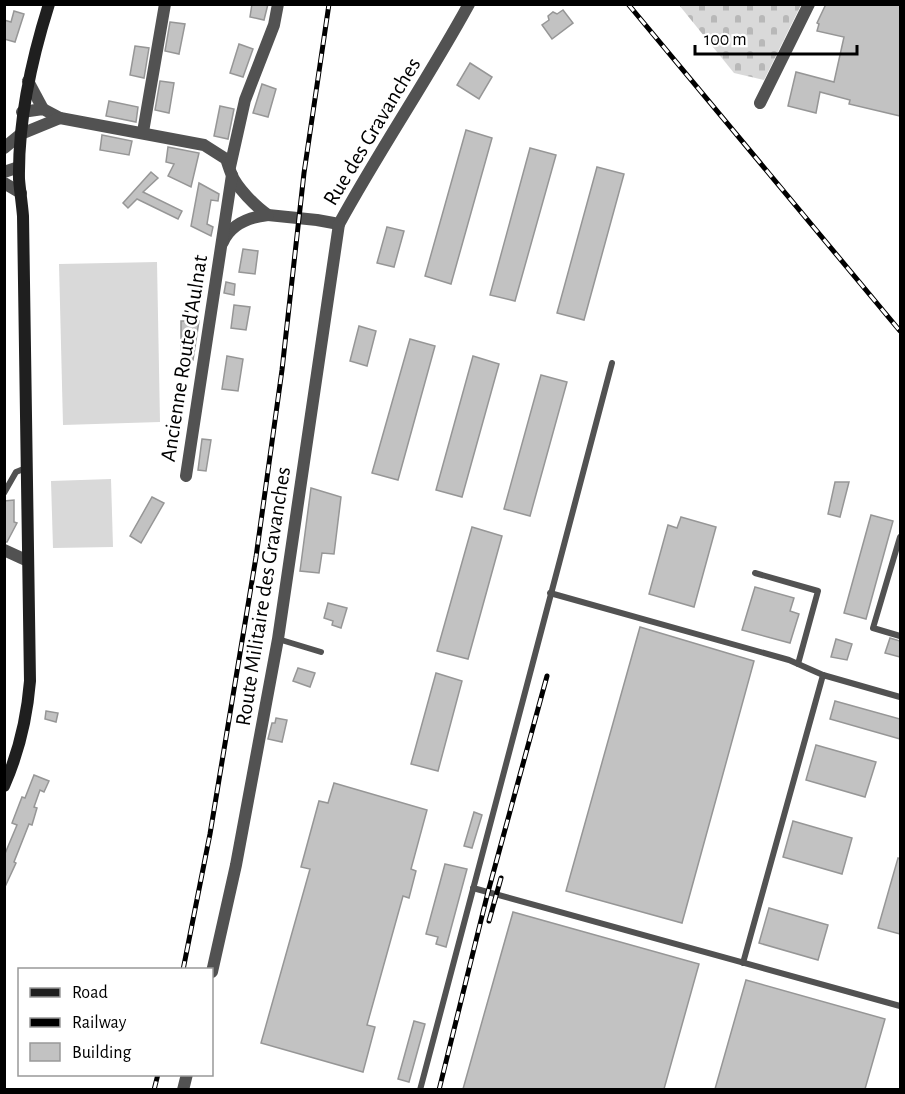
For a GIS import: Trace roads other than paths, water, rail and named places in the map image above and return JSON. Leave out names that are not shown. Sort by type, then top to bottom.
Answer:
[{"type":"main road","points":[[4,786],[22,739],[30,681],[19,167],[22,112],[28,81],[50,4]]},
{"type":"street","points":[[142,132],[165,4]]},
{"type":"street","name":"Ancienne Route d'Aulnat","points":[[186,476],[231,171],[245,100],[274,25],[278,4]]},
{"type":"street","name":"Rue des Gravanches","points":[[273,215],[339,224],[371,166],[469,4]]},
{"type":"street","points":[[760,103],[808,4]]},
{"type":"street","points":[[28,81],[43,109],[60,118],[204,145],[226,159],[231,171],[256,207],[273,215]]},
{"type":"street","points":[[22,112],[43,109]]},
{"type":"street","points":[[4,148],[21,134],[60,118]]},
{"type":"street","points":[[4,172],[19,167]]},
{"type":"street","points":[[4,183],[21,193]]},
{"type":"street","name":"Ancienne Route d'Aulnat","points":[[221,246],[226,235],[234,227],[258,216],[273,215]]},
{"type":"street","name":"Route Militaire des Gravanches","points":[[213,968],[236,865],[279,639],[339,224]]},
{"type":"street","points":[[4,549],[28,561]]},
{"type":"lane","points":[[420,1089],[612,363]]},
{"type":"lane","points":[[4,493],[16,472],[26,468]]},
{"type":"lane","points":[[900,537],[873,628],[900,636]]},
{"type":"lane","points":[[755,573],[818,591],[798,664]]},
{"type":"lane","points":[[550,593],[798,664],[823,675],[900,697]]},
{"type":"lane","points":[[279,639],[321,652]]},
{"type":"lane","points":[[743,963],[823,675]]},
{"type":"lane","points":[[472,888],[900,1006]]},
{"type":"railway","points":[[183,968],[210,834],[256,557],[282,370],[304,173],[329,4]]},
{"type":"railway","points":[[628,4],[900,331]]},
{"type":"railway","points":[[439,1090],[488,892],[547,676]]},
{"type":"railway","points":[[489,921],[501,878]]},
{"type":"railway","points":[[154,1090],[158,1076]]}]
